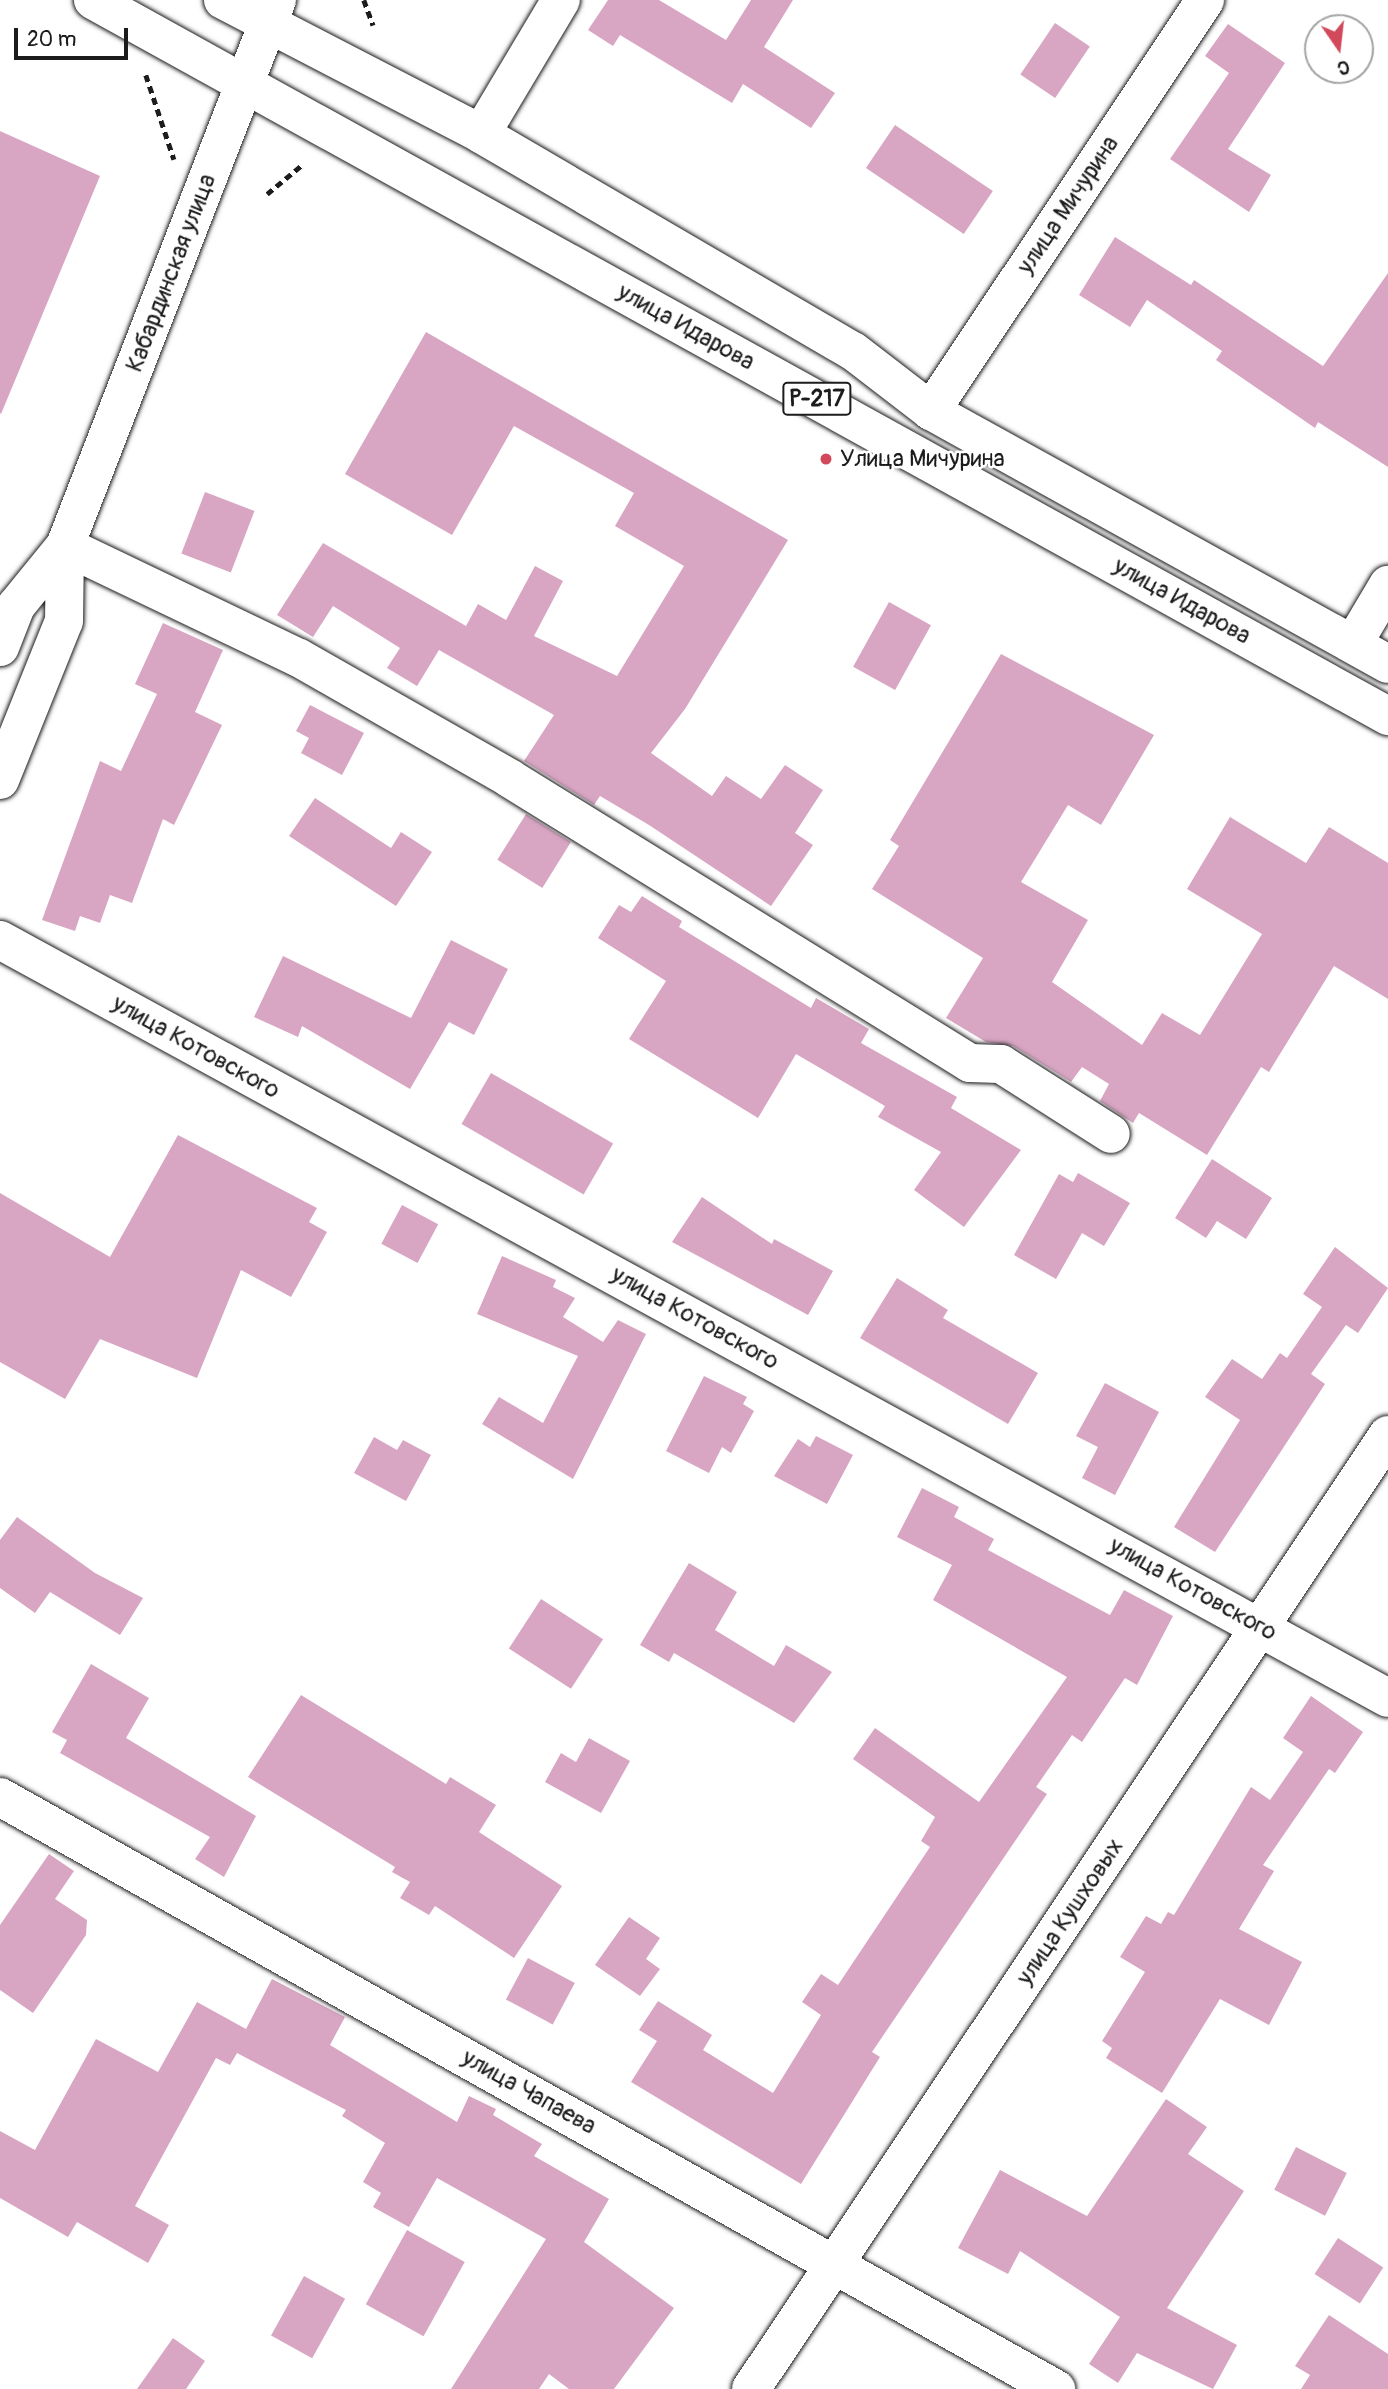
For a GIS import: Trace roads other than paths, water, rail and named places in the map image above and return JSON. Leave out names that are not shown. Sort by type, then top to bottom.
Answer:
[{"type":"street","name":"улица Идарова","points":[[93,0],[244,86],[1388,716]]},
{"type":"street","name":"улица Идарова","points":[[223,0],[272,12],[853,351],[931,411],[1388,664]]},
{"type":"street","points":[[481,134],[561,0]]},
{"type":"street","name":"улица Мичурина","points":[[931,411],[1205,0]]},
{"type":"street","name":"Кабардинская улица","points":[[0,647],[16,606],[65,546],[272,12]]},
{"type":"street","name":"Кабардинская улица","points":[[0,780],[64,621],[65,546]]},
{"type":"street","points":[[65,546],[299,658],[509,778],[970,1063],[1001,1064],[1111,1134]]},
{"type":"street","points":[[1353,644],[1388,585]]},
{"type":"street","name":"улица Котовского","points":[[0,940],[1262,1626],[1388,1698]]},
{"type":"street","name":"улица Кушховых","points":[[751,2389],[1388,1435]]},
{"type":"street","name":"улица Чапаева","points":[[0,1797],[834,2262],[1056,2389]]},
{"type":"place","name":"Улица Мичурина","points":[[826,459]]}]
